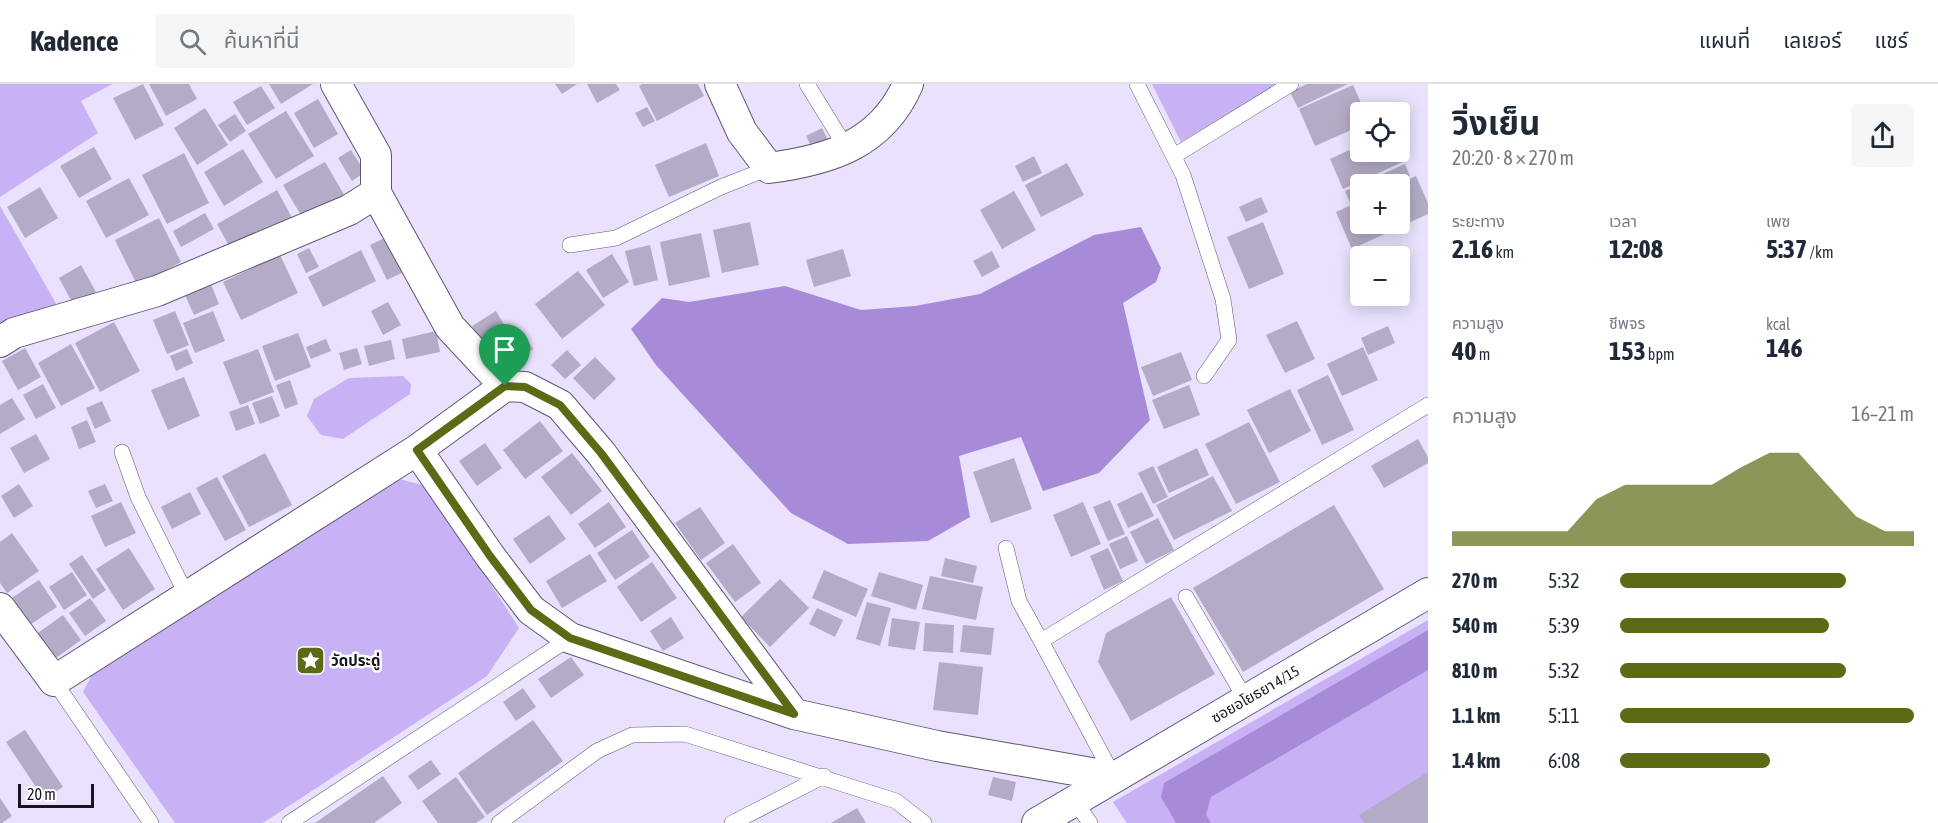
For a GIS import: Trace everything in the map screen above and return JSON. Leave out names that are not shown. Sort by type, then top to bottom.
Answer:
[{"type":"street","points":[[336,84],[376,155],[376,193],[450,327],[505,386]]},
{"type":"street","points":[[720,84],[742,132],[769,168],[812,162],[847,149],[878,129],[900,104],[908,84]]},
{"type":"street","points":[[0,342],[14,333],[157,291],[349,210],[376,193]]},
{"type":"street","points":[[0,608],[54,681],[417,450],[505,386],[525,387],[560,405],[601,453],[794,714]]},
{"type":"street","points":[[417,450],[490,556],[531,610],[570,638],[794,714],[936,746],[1114,777]]},
{"type":"street","name":"ซอยอโยธยา 4/15","points":[[1036,823],[1082,806],[1114,777],[1428,593]]},
{"type":"lane","points":[[807,84],[847,149]]},
{"type":"lane","points":[[1137,84],[1183,175],[1216,276],[1229,325],[1229,340],[1204,376]]},
{"type":"lane","points":[[1174,156],[1291,84]]},
{"type":"lane","points":[[570,245],[616,238],[769,168]]},
{"type":"lane","points":[[1041,641],[1428,405]]},
{"type":"lane","points":[[122,452],[138,497],[187,596]]},
{"type":"lane","points":[[1006,548],[1019,601],[1114,777]]},
{"type":"lane","points":[[1186,597],[1246,700]]},
{"type":"lane","points":[[289,823],[570,638]]},
{"type":"lane","points":[[54,681],[151,823]]},
{"type":"lane","points":[[499,823],[597,751],[632,735],[685,734],[824,776],[896,801],[924,823]]},
{"type":"lane","points":[[732,823],[824,776]]},
{"type":"shaded area","points":[[0,84],[112,84],[81,101],[98,133],[0,197]]},
{"type":"shaded area","points":[[1152,84],[1276,84],[1181,142]]},
{"type":"shaded area","points":[[0,206],[57,305],[0,324]]},
{"type":"shaded area","points":[[1141,227],[1161,268],[1156,282],[1123,303],[1150,420],[1099,473],[1043,491],[1021,437],[959,456],[970,517],[928,541],[848,544],[791,513],[656,365],[631,329],[662,298],[689,302],[785,286],[861,310],[915,306],[980,294],[1094,235]]},
{"type":"shaded area","points":[[403,376],[411,384],[410,394],[343,439],[321,435],[307,416],[314,399],[349,378]]},
{"type":"shaded area","points":[[399,479],[427,486],[519,628],[487,676],[263,823],[175,823],[83,692],[95,669]]},
{"type":"shaded area","points":[[1428,620],[1428,823],[1127,823],[1113,802]]},
{"type":"shaded area","points":[[1428,630],[1428,670],[1211,797],[1206,815],[1211,823],[1176,823],[1161,797],[1164,783]]},
{"type":"building","points":[[143,84],[164,125],[135,140],[113,98]]},
{"type":"building","points":[[149,84],[189,84],[197,99],[166,116]]},
{"type":"building","points":[[269,84],[313,84],[281,104]]},
{"type":"building","points":[[555,84],[577,84],[562,94]]},
{"type":"building","points":[[587,84],[616,84],[620,90],[597,103]]},
{"type":"building","points":[[642,84],[698,84],[704,96],[657,121],[639,86]]},
{"type":"building","points":[[1307,84],[1348,84],[1298,108],[1290,92]]},
{"type":"building","points":[[1353,85],[1361,102],[1350,102],[1350,130],[1315,146],[1299,109]]},
{"type":"building","points":[[261,86],[275,108],[247,125],[233,102]]},
{"type":"building","points":[[318,99],[338,134],[314,148],[294,113]]},
{"type":"building","points":[[647,107],[655,121],[643,127],[635,113]]},
{"type":"building","points":[[205,108],[228,145],[197,165],[174,128]]},
{"type":"building","points":[[286,111],[314,156],[276,179],[248,134]]},
{"type":"building","points":[[235,114],[246,131],[230,142],[218,125]]},
{"type":"building","points":[[822,128],[831,146],[815,154],[806,136]]},
{"type":"building","points":[[706,143],[719,176],[669,197],[655,165]]},
{"type":"building","points":[[94,147],[112,179],[79,198],[60,166]]},
{"type":"building","points":[[243,149],[263,182],[224,206],[204,172]]},
{"type":"building","points":[[351,150],[365,172],[352,181],[338,158]]},
{"type":"building","points":[[1350,150],[1350,162],[1403,162],[1376,174],[1350,174],[1350,186],[1343,189],[1330,159]]},
{"type":"building","points":[[184,153],[209,203],[167,224],[142,175]]},
{"type":"building","points":[[1034,156],[1042,173],[1023,182],[1015,166]]},
{"type":"building","points":[[325,162],[346,198],[305,222],[283,185]]},
{"type":"building","points":[[1067,163],[1084,195],[1041,217],[1025,185]]},
{"type":"building","points":[[1405,164],[1409,174],[1383,174]]},
{"type":"building","points":[[1416,176],[1428,203],[1428,214],[1410,222],[1410,179]]},
{"type":"building","points":[[129,178],[149,215],[106,238],[86,201]]},
{"type":"building","points":[[40,187],[58,218],[25,238],[7,207]]},
{"type":"building","points":[[1350,189],[1350,203],[1345,191]]},
{"type":"building","points":[[277,190],[296,225],[233,253],[217,224]]},
{"type":"building","points":[[1014,191],[1036,230],[1002,249],[980,210]]},
{"type":"building","points":[[1261,197],[1268,212],[1246,222],[1239,207]]},
{"type":"building","points":[[1350,206],[1350,234],[1385,234],[1359,246],[1351,246],[1336,212]]},
{"type":"building","points":[[205,213],[214,229],[181,247],[173,231]]},
{"type":"building","points":[[159,218],[181,262],[137,285],[115,240]]},
{"type":"building","points":[[750,222],[759,265],[722,273],[713,230]]},
{"type":"building","points":[[1263,222],[1284,274],[1249,289],[1227,237]]},
{"type":"building","points":[[701,233],[710,277],[669,286],[660,242]]},
{"type":"building","points":[[391,235],[408,270],[387,280],[370,245]]},
{"type":"building","points":[[650,245],[658,280],[634,286],[625,251]]},
{"type":"building","points":[[309,248],[319,267],[306,273],[297,254]]},
{"type":"building","points":[[843,249],[851,276],[814,287],[806,260]]},
{"type":"building","points":[[361,250],[376,281],[323,307],[308,277]]},
{"type":"building","points":[[992,251],[1000,267],[982,277],[973,261]]},
{"type":"building","points":[[612,254],[629,282],[603,298],[586,270]]},
{"type":"building","points":[[280,255],[298,293],[241,320],[223,282]]},
{"type":"building","points":[[81,265],[96,292],[73,304],[59,278]]},
{"type":"building","points":[[578,271],[605,305],[562,339],[535,304]]},
{"type":"building","points":[[210,282],[219,304],[194,315],[184,293]]},
{"type":"building","points":[[388,302],[401,325],[383,335],[371,311]]},
{"type":"building","points":[[175,311],[189,345],[167,354],[153,320]]},
{"type":"building","points":[[213,311],[225,341],[195,353],[183,323]]},
{"type":"building","points":[[496,311],[509,333],[484,347],[472,326]]},
{"type":"building","points":[[1297,321],[1315,359],[1285,373],[1266,335]]},
{"type":"building","points":[[114,322],[140,371],[100,392],[75,343]]},
{"type":"building","points":[[1388,326],[1395,343],[1368,355],[1361,338]]},
{"type":"building","points":[[520,329],[533,349],[514,362],[501,343]]},
{"type":"building","points":[[436,331],[440,352],[406,359],[402,339]]},
{"type":"building","points":[[298,333],[311,367],[275,381],[262,346]]},
{"type":"building","points":[[326,339],[331,351],[311,359],[306,347]]},
{"type":"building","points":[[391,340],[395,359],[369,366],[364,346]]},
{"type":"building","points":[[71,344],[95,388],[61,406],[38,363]]},
{"type":"building","points":[[1363,347],[1378,380],[1342,396],[1327,364]]},
{"type":"building","points":[[25,348],[41,377],[18,390],[2,361]]},
{"type":"building","points":[[357,348],[362,364],[344,370],[339,353]]},
{"type":"building","points":[[187,349],[193,363],[176,371],[170,356]]},
{"type":"building","points":[[258,349],[274,392],[240,405],[223,362]]},
{"type":"building","points":[[567,350],[581,365],[565,379],[551,365]]},
{"type":"building","points":[[1181,352],[1192,380],[1153,396],[1141,367]]},
{"type":"building","points":[[595,357],[616,379],[594,400],[573,378]]},
{"type":"building","points":[[1328,375],[1354,430],[1322,445],[1297,390]]},
{"type":"building","points":[[184,377],[200,416],[168,430],[151,390]]},
{"type":"building","points":[[290,380],[298,404],[285,409],[276,385]]},
{"type":"building","points":[[43,384],[56,408],[36,419],[23,395]]},
{"type":"building","points":[[1189,385],[1200,415],[1164,429],[1152,400]]},
{"type":"building","points":[[1290,389],[1311,431],[1269,453],[1247,410]]},
{"type":"building","points":[[272,396],[280,416],[260,424],[252,403]]},
{"type":"building","points":[[12,398],[25,419],[0,434],[0,405]]},
{"type":"building","points":[[102,401],[111,421],[95,429],[86,408]]},
{"type":"building","points":[[248,405],[255,424],[236,431],[229,412]]},
{"type":"building","points":[[87,420],[96,442],[79,449],[71,427]]},
{"type":"building","points":[[540,421],[563,451],[525,479],[503,450]]},
{"type":"building","points":[[1249,422],[1280,482],[1236,504],[1205,444]]},
{"type":"building","points":[[36,434],[50,459],[24,473],[10,448]]},
{"type":"building","points":[[1418,439],[1428,457],[1428,463],[1384,488],[1371,466]]},
{"type":"building","points":[[485,443],[502,468],[477,486],[459,461]]},
{"type":"building","points":[[1197,448],[1209,475],[1169,493],[1157,467]]},
{"type":"building","points":[[265,453],[292,505],[249,527],[222,476]]},
{"type":"building","points":[[572,453],[602,491],[571,515],[541,477]]},
{"type":"building","points":[[1014,458],[1032,509],[991,523],[973,472]]},
{"type":"building","points":[[1153,466],[1168,497],[1153,504],[1138,473]]},
{"type":"building","points":[[1213,476],[1232,511],[1174,540],[1156,505]]},
{"type":"building","points":[[217,477],[246,530],[225,541],[196,488]]},
{"type":"building","points":[[19,484],[33,506],[14,518],[1,496]]},
{"type":"building","points":[[105,484],[113,501],[96,508],[88,491]]},
{"type":"building","points":[[190,492],[201,514],[172,529],[161,507]]},
{"type":"building","points":[[1142,492],[1154,516],[1128,528],[1117,504]]},
{"type":"building","points":[[1110,500],[1125,534],[1108,541],[1093,507]]},
{"type":"building","points":[[121,502],[136,533],[105,547],[91,516]]},
{"type":"building","points":[[609,502],[626,527],[595,548],[578,524]]},
{"type":"building","points":[[1083,502],[1101,544],[1071,557],[1053,515]]},
{"type":"building","points":[[1334,505],[1384,589],[1243,672],[1193,588]]},
{"type":"building","points":[[700,507],[725,543],[701,560],[675,523]]},
{"type":"building","points":[[549,515],[566,539],[530,564],[513,539]]},
{"type":"building","points":[[1158,518],[1174,550],[1146,564],[1130,532]]},
{"type":"building","points":[[632,530],[650,557],[615,580],[597,553]]},
{"type":"building","points":[[12,533],[39,571],[7,593],[0,583],[0,542]]},
{"type":"building","points":[[1127,536],[1138,561],[1120,569],[1109,544]]},
{"type":"building","points":[[733,544],[761,583],[735,602],[706,563]]},
{"type":"building","points":[[129,548],[155,589],[123,610],[96,569]]},
{"type":"building","points":[[1108,548],[1123,581],[1104,590],[1090,556]]},
{"type":"building","points":[[590,554],[607,581],[562,608],[546,581]]},
{"type":"building","points":[[82,555],[106,590],[93,599],[69,564]]},
{"type":"building","points":[[945,558],[977,566],[973,583],[941,576]]},
{"type":"building","points":[[652,562],[677,598],[641,622],[617,587]]},
{"type":"building","points":[[824,570],[868,589],[856,617],[812,598]]},
{"type":"building","points":[[72,572],[87,595],[64,610],[49,587]]},
{"type":"building","points":[[879,572],[923,585],[916,610],[871,596]]},
{"type":"building","points":[[930,576],[983,587],[976,620],[922,609]]},
{"type":"building","points":[[780,579],[809,608],[770,647],[741,617]]},
{"type":"building","points":[[39,580],[57,607],[28,626],[10,599]]},
{"type":"building","points":[[1171,597],[1215,674],[1131,721],[1098,662],[1106,633]]},
{"type":"building","points":[[90,598],[106,621],[85,636],[69,613]]},
{"type":"building","points":[[867,602],[891,608],[880,646],[856,639]]},
{"type":"building","points":[[817,608],[843,620],[835,637],[809,624]]},
{"type":"building","points":[[63,615],[81,640],[53,660],[35,635]]},
{"type":"building","points":[[671,617],[684,638],[663,651],[650,631]]},
{"type":"building","points":[[892,618],[920,622],[915,650],[888,646]]},
{"type":"building","points":[[925,623],[954,625],[953,653],[923,651]]},
{"type":"building","points":[[963,625],[994,628],[991,655],[960,652]]},
{"type":"building","points":[[571,657],[584,675],[551,698],[538,679]]},
{"type":"building","points":[[939,662],[983,667],[978,715],[933,710]]},
{"type":"building","points":[[523,688],[536,707],[516,721],[503,702]]},
{"type":"building","points":[[533,720],[563,761],[487,815],[458,773]]},
{"type":"building","points":[[25,730],[63,787],[44,799],[6,742]]},
{"type":"building","points":[[431,760],[441,774],[418,790],[408,776]]},
{"type":"building","points":[[1428,772],[1428,823],[1364,823],[1359,815]]},
{"type":"building","points":[[383,776],[402,803],[374,823],[315,823]]},
{"type":"building","points":[[456,777],[485,817],[476,823],[438,823],[422,801]]},
{"type":"building","points":[[993,777],[1016,782],[1012,801],[988,795]]},
{"type":"building","points":[[0,798],[12,816],[2,823],[0,823]]},
{"type":"building","points":[[857,808],[866,823],[831,823]]},
{"type":"place","name":"วัดประดู่","points":[[310,660]]},
{"type":"route","points":[[505,386],[525,387],[560,405],[601,453],[794,714],[570,638],[531,610],[490,556],[417,450],[505,386]]}]
